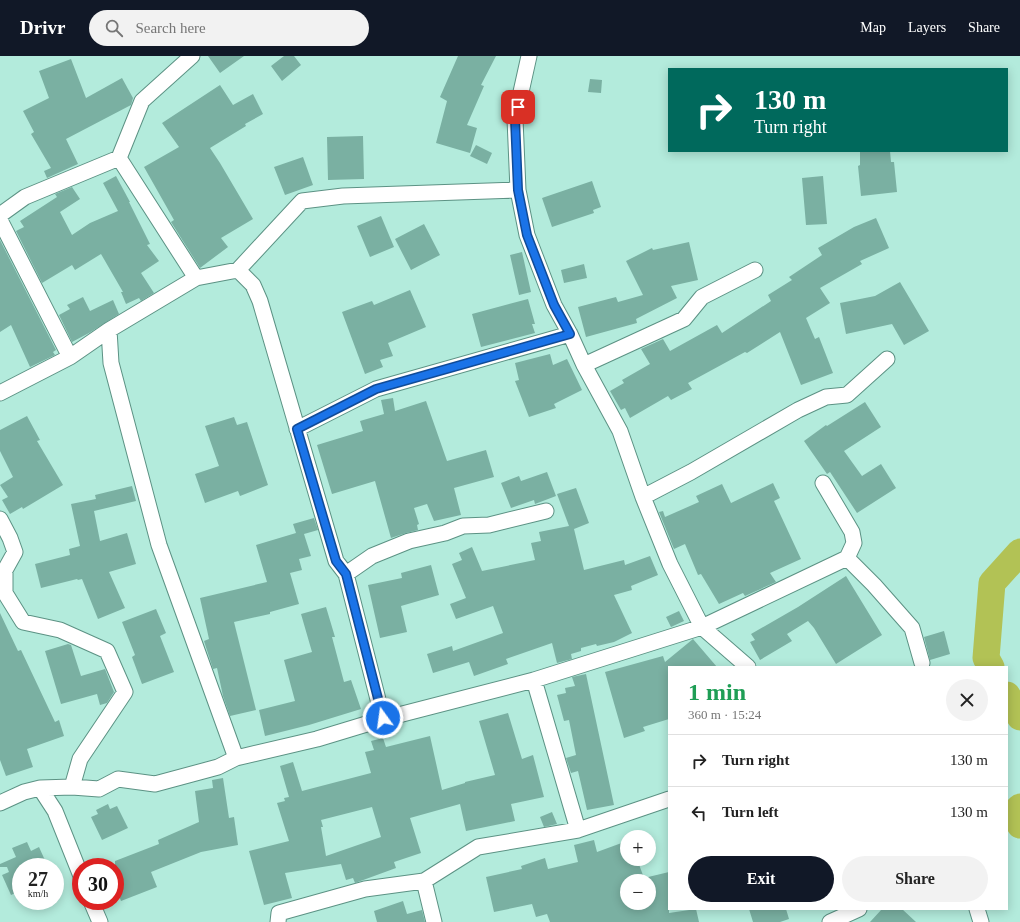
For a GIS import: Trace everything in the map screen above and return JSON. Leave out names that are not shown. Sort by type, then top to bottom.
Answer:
[{"type":"street","points":[[0,214],[25,197],[119,158],[142,101],[192,56]]},
{"type":"street","points":[[529,56],[515,119],[518,190],[527,235],[554,305],[570,334],[584,365],[620,431],[643,497],[670,564],[702,627],[747,666]]},
{"type":"street","points":[[119,158],[196,278]]},
{"type":"street","points":[[0,393],[70,357],[109,330],[196,278],[238,270],[302,201],[343,196],[518,190]]},
{"type":"street","points":[[0,220],[70,357]]},
{"type":"street","points":[[238,270],[253,285],[260,301],[336,561],[346,574],[383,718]]},
{"type":"street","points":[[584,365],[684,320],[702,297],[756,270]]},
{"type":"street","points":[[109,330],[111,363],[159,545],[236,758]]},
{"type":"street","points":[[297,429],[376,389],[570,334]]},
{"type":"street","points":[[643,497],[691,472],[798,410],[826,397],[847,395],[887,359]]},
{"type":"street","points":[[0,803],[24,792],[40,788],[72,787],[99,789],[118,779],[155,784],[218,766],[236,758],[317,739],[383,718],[534,680],[702,627],[847,558],[854,543],[852,532],[823,483]]},
{"type":"street","points":[[346,574],[372,556],[409,541],[445,533],[463,526],[489,525],[546,511]]},
{"type":"street","points":[[0,519],[10,538],[15,552],[5,570],[5,593],[23,622],[60,630],[107,651],[125,692],[80,759],[72,787]]},
{"type":"street","points":[[847,558],[874,585],[912,628],[922,663]]},
{"type":"street","points":[[534,680],[578,830]]},
{"type":"street","points":[[40,788],[55,811],[74,858]]},
{"type":"street","points":[[278,922],[279,913],[365,889],[424,881],[478,847],[578,830],[668,798]]},
{"type":"street","points":[[424,881],[434,922]]},
{"type":"street","points":[[95,910],[100,922]]},
{"type":"street","points":[[830,922],[857,910]]},
{"type":"street","points":[[977,910],[981,922]]},
{"type":"building","points":[[208,56],[244,56],[220,73]]},
{"type":"building","points":[[284,56],[294,56],[301,65],[282,81],[271,66]]},
{"type":"building","points":[[458,56],[496,56],[481,85],[484,86],[467,125],[477,128],[470,153],[436,143],[447,101],[440,97]]},
{"type":"building","points":[[71,59],[86,98],[122,78],[133,98],[131,105],[66,139],[78,164],[47,178],[44,171],[51,168],[31,134],[34,132],[23,111],[49,98],[39,71]]},
{"type":"building","points":[[590,79],[602,80],[601,93],[588,92]]},
{"type":"building","points":[[220,85],[233,105],[253,94],[263,114],[245,124],[246,126],[210,148],[253,219],[221,238],[228,247],[200,268],[171,222],[174,220],[144,167],[179,147],[162,123]]},
{"type":"building","points":[[363,136],[364,179],[328,180],[327,137]]},
{"type":"building","points":[[476,145],[492,153],[487,164],[470,156]]},
{"type":"building","points":[[860,152],[890,152],[891,162],[894,162],[897,192],[861,196],[858,166],[860,165]]},
{"type":"building","points":[[303,157],[313,185],[285,195],[274,167]]},
{"type":"building","points":[[116,176],[150,244],[147,245],[159,261],[141,273],[154,293],[141,301],[139,298],[126,304],[121,292],[123,292],[101,254],[75,270],[72,265],[42,283],[16,231],[24,227],[20,221],[57,197],[55,194],[72,187],[80,199],[60,212],[72,235],[90,223],[118,211],[103,183]]},
{"type":"building","points":[[823,176],[827,224],[806,225],[802,178]]},
{"type":"building","points":[[592,181],[601,207],[593,210],[594,213],[552,227],[542,198]]},
{"type":"building","points":[[381,216],[394,247],[370,257],[357,226]]},
{"type":"building","points":[[876,218],[889,248],[860,261],[862,264],[820,288],[830,303],[806,318],[815,339],[819,337],[833,373],[801,385],[780,332],[747,353],[745,352],[688,383],[692,389],[671,400],[668,396],[630,418],[625,408],[621,410],[610,391],[624,383],[622,380],[650,364],[641,349],[663,339],[670,351],[717,325],[722,333],[771,301],[768,295],[792,280],[789,277],[822,255],[818,248],[854,227]]},
{"type":"building","points":[[424,224],[440,255],[411,270],[395,239]]},
{"type":"building","points":[[0,240],[56,350],[53,352],[55,355],[30,367],[11,325],[0,332]]},
{"type":"building","points":[[689,242],[698,280],[671,286],[677,298],[636,319],[637,323],[586,337],[578,307],[616,297],[618,302],[643,295],[626,261],[652,248],[653,250]]},
{"type":"building","points":[[522,252],[531,292],[519,295],[510,255]]},
{"type":"building","points":[[584,264],[587,278],[564,283],[561,270]]},
{"type":"building","points":[[900,282],[929,331],[904,345],[892,324],[846,334],[840,303],[875,296]]},
{"type":"building","points":[[410,290],[426,327],[388,343],[393,356],[380,360],[383,367],[365,374],[342,312],[372,301],[374,305]]},
{"type":"building","points":[[83,297],[90,311],[113,300],[119,314],[72,342],[59,315],[70,309],[67,305]]},
{"type":"building","points":[[528,299],[535,324],[532,324],[535,333],[481,347],[472,314]]},
{"type":"building","points":[[550,354],[553,365],[567,359],[582,390],[554,404],[556,408],[529,417],[515,381],[519,380],[515,363]]},
{"type":"building","points":[[393,398],[395,411],[426,401],[447,461],[486,450],[494,477],[454,488],[461,515],[434,521],[427,504],[414,508],[419,524],[417,525],[418,530],[391,538],[375,481],[332,494],[317,445],[363,431],[360,421],[384,414],[381,400]]},
{"type":"building","points":[[865,402],[881,427],[844,451],[862,476],[881,464],[896,488],[857,513],[830,472],[827,474],[804,441],[826,425],[827,426]]},
{"type":"building","points":[[27,416],[40,440],[37,441],[63,485],[23,509],[22,507],[10,514],[2,500],[8,497],[0,485],[13,477],[0,451],[0,430]]},
{"type":"building","points":[[234,417],[237,425],[247,422],[268,485],[240,496],[238,491],[205,503],[195,474],[219,466],[205,426]]},
{"type":"building","points":[[547,472],[556,496],[535,504],[534,500],[511,508],[501,483],[519,476],[521,481]]},
{"type":"building","points":[[773,483],[780,498],[774,501],[801,559],[770,573],[776,582],[745,596],[743,593],[719,604],[701,574],[698,575],[685,544],[674,549],[659,512],[663,511],[665,517],[699,502],[696,496],[722,484],[731,503]]},
{"type":"building","points":[[132,486],[136,501],[94,511],[100,541],[127,533],[136,564],[109,572],[125,608],[98,619],[82,579],[41,588],[35,564],[70,555],[69,549],[80,546],[71,504],[96,499],[95,495]]},
{"type":"building","points":[[576,488],[589,523],[574,529],[584,570],[624,560],[625,565],[650,556],[658,575],[631,586],[632,590],[614,595],[632,633],[614,642],[597,646],[596,644],[581,648],[581,651],[571,654],[572,659],[557,663],[552,643],[506,659],[508,664],[474,676],[469,662],[433,673],[427,654],[452,646],[453,651],[503,633],[493,606],[456,619],[450,604],[466,598],[452,564],[462,560],[459,553],[472,547],[482,571],[535,560],[531,543],[541,541],[539,532],[569,526],[557,494]]},
{"type":"building","points":[[314,518],[318,530],[304,534],[311,556],[299,559],[302,570],[290,573],[299,604],[270,612],[270,614],[234,622],[256,710],[230,716],[223,696],[217,668],[213,669],[204,641],[209,639],[200,598],[267,582],[256,545],[296,533],[293,524]]},
{"type":"building","points":[[431,565],[439,595],[401,606],[407,632],[380,638],[368,585],[402,578],[401,573]]},
{"type":"building","points":[[846,576],[882,635],[836,664],[814,628],[808,621],[787,634],[792,641],[760,660],[750,642],[755,640],[751,634],[798,607]]},
{"type":"building","points":[[326,607],[335,637],[332,637],[344,682],[351,680],[361,709],[309,725],[265,736],[259,710],[295,701],[284,660],[312,652],[301,614]]},
{"type":"building","points":[[156,609],[166,633],[160,636],[174,672],[142,684],[132,657],[135,655],[122,622]]},
{"type":"building","points":[[679,611],[684,621],[671,627],[666,617]]},
{"type":"building","points":[[0,613],[18,651],[21,650],[55,722],[59,720],[64,736],[27,749],[33,767],[6,776],[0,760]]},
{"type":"building","points":[[944,631],[950,654],[930,660],[924,637]]},
{"type":"building","points":[[693,639],[716,666],[668,666],[668,719],[643,727],[645,731],[624,738],[605,672],[663,656],[665,662]]},
{"type":"building","points":[[68,644],[71,645],[81,676],[105,669],[114,692],[107,703],[100,705],[97,694],[61,704],[45,651]]},
{"type":"building","points":[[586,674],[614,805],[587,810],[578,771],[571,773],[566,758],[576,755],[569,720],[564,721],[557,695],[566,693],[565,688],[575,686],[572,677]]},
{"type":"building","points":[[508,713],[522,759],[533,755],[544,797],[511,804],[515,821],[466,831],[460,804],[410,818],[421,853],[394,862],[396,868],[355,883],[353,878],[346,880],[341,864],[285,873],[292,898],[264,905],[249,851],[289,841],[277,803],[285,801],[284,798],[289,797],[280,766],[293,762],[302,791],[371,773],[365,752],[374,750],[371,741],[383,738],[386,747],[430,736],[442,790],[465,782],[495,775],[479,721]],"holes":[[[372,807],[381,837],[326,856],[321,820]]]},
{"type":"building","points":[[223,778],[229,818],[234,817],[238,845],[201,852],[151,872],[157,887],[124,900],[124,858],[123,858],[159,844],[158,840],[199,822],[195,791],[213,788],[212,780]]},
{"type":"building","points":[[108,804],[110,809],[117,806],[128,828],[102,840],[91,817],[98,814],[96,810]]},
{"type":"building","points":[[552,812],[557,824],[544,827],[540,817]]},
{"type":"building","points":[[594,840],[597,852],[620,844],[620,866],[640,866],[643,874],[620,874],[620,910],[656,910],[656,875],[668,872],[669,913],[696,910],[699,922],[550,922],[547,914],[536,917],[532,904],[494,912],[486,877],[522,869],[521,866],[545,858],[548,869],[578,862],[574,845]]},
{"type":"building","points":[[27,842],[31,851],[39,847],[44,858],[14,858],[16,857],[12,848]]},
{"type":"building","points":[[12,859],[11,895],[2,875],[9,872],[7,867],[0,867],[0,864]]},
{"type":"building","points":[[403,901],[407,914],[422,910],[425,922],[377,922],[374,911]]},
{"type":"building","points":[[749,910],[786,910],[789,919],[780,922],[753,922]]},
{"type":"building","points":[[881,910],[903,910],[916,922],[870,922]]},
{"type":"waterway","points":[[990,666],[986,658],[992,583],[1020,552]]},
{"type":"waterway","points":[[1008,697],[1020,717]]},
{"type":"waterway","points":[[1020,807],[1014,813],[1020,825]]},
{"type":"route","points":[[383,718],[346,574],[336,561],[297,429],[376,389],[570,334],[554,305],[527,235],[518,190],[515,119],[518,107]]}]
